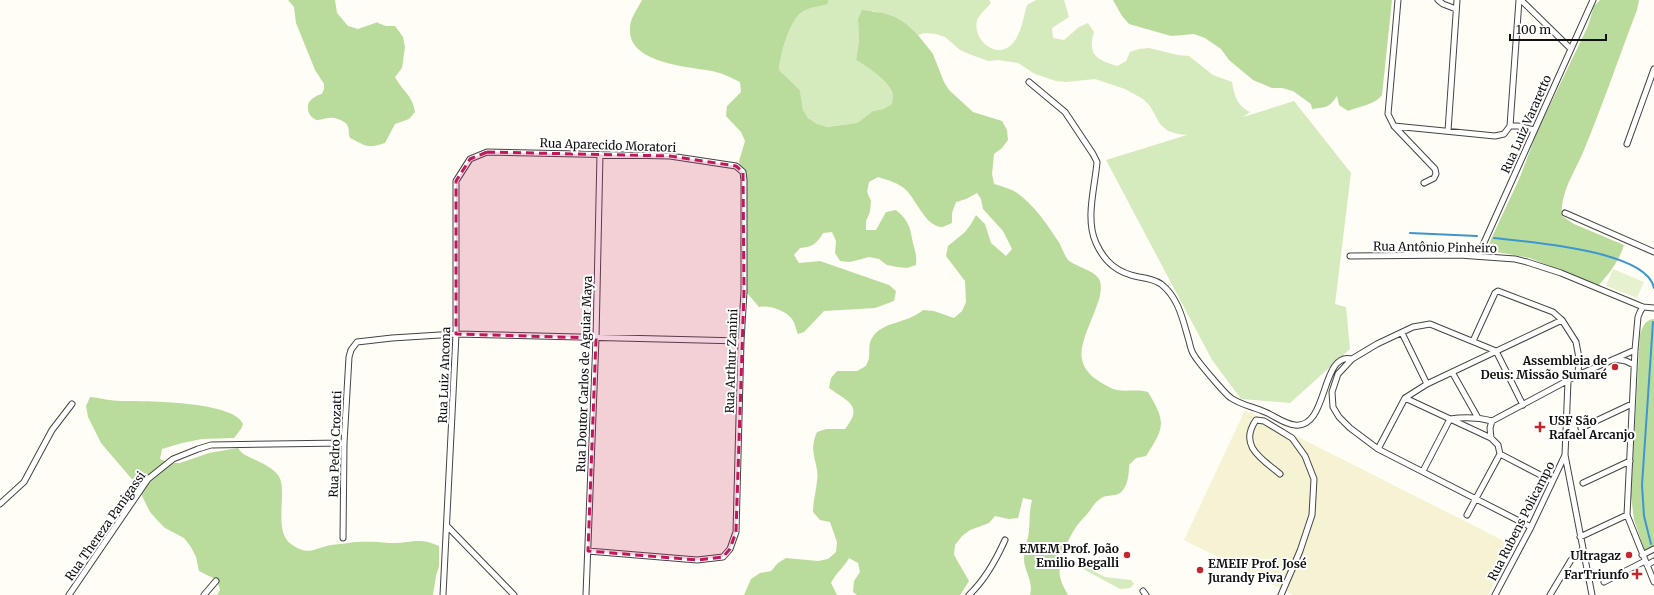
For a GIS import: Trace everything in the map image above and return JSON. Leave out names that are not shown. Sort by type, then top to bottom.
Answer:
[{"type":"street","points":[[1398,0],[1388,114],[1394,126],[1435,169],[1434,178],[1424,184]]},
{"type":"street","points":[[1438,0],[1443,4],[1456,9]]},
{"type":"street","points":[[1448,130],[1457,0]]},
{"type":"street","points":[[1394,126],[1448,130],[1495,136],[1504,134],[1510,126],[1520,0]]},
{"type":"street","points":[[1520,0],[1571,49]]},
{"type":"street","name":"Rua Luiz Vararetto","points":[[1478,256],[1593,0]]},
{"type":"street","points":[[1627,144],[1654,69]]},
{"type":"street","points":[[1029,82],[1065,112],[1098,162],[1091,220],[1096,242],[1112,266],[1127,275],[1151,279],[1161,284],[1168,291],[1180,311],[1193,354],[1231,398],[1286,422],[1296,425],[1305,424],[1313,417],[1332,369],[1339,360],[1346,358],[1352,359]]},
{"type":"street","points":[[1510,126],[1518,126],[1534,130]]},
{"type":"street","name":"Rua Aparecido Moratori","points":[[470,159],[487,152],[670,156],[736,166],[743,172]]},
{"type":"street","name":"Rua Doutor Carlos de Aguiar Maya","points":[[586,595],[596,338],[600,154]]},
{"type":"street","name":"Rua Luiz Ancona","points":[[443,595],[456,334],[456,181],[470,159]]},
{"type":"street","name":"Rua Arthur Zanini","points":[[588,551],[697,560],[723,557],[730,549],[736,532],[741,341],[744,292],[743,172]]},
{"type":"street","points":[[1565,213],[1654,252]]},
{"type":"street","name":"Rua Antônio Pinheiro","points":[[1350,256],[1478,256],[1527,262],[1562,273],[1643,308],[1654,308]]},
{"type":"street","points":[[1473,341],[1495,293],[1498,291],[1553,312],[1562,320],[1576,342],[1579,358],[1578,375]]},
{"type":"street","points":[[1643,308],[1638,317],[1635,350],[1628,515],[1644,560],[1654,582]]},
{"type":"street","points":[[1378,449],[1406,398],[1426,384],[1562,320]]},
{"type":"street","points":[[1523,405],[1496,351],[1430,324],[1413,327],[1377,344],[1352,359],[1338,374],[1332,392],[1333,407],[1339,417],[1350,428],[1378,449],[1530,527]]},
{"type":"street","points":[[1402,333],[1426,384]]},
{"type":"street","points":[[456,334],[741,341]]},
{"type":"street","name":"Rua Pedro Crozatti","points":[[343,538],[344,443],[349,357],[351,350],[357,342],[372,339],[456,334]]},
{"type":"street","points":[[1450,419],[1465,417],[1492,421],[1578,375],[1635,350]]},
{"type":"street","points":[[1613,359],[1626,361],[1634,365]]},
{"type":"street","points":[[1452,372],[1478,418]]},
{"type":"street","points":[[1568,381],[1565,455],[1582,550],[1592,595]]},
{"type":"street","points":[[1406,398],[1491,438],[1498,445],[1500,454],[1467,515]]},
{"type":"street","points":[[0,504],[24,482],[39,451],[52,430],[72,404]]},
{"type":"street","points":[[1581,428],[1632,404]]},
{"type":"street","points":[[1423,471],[1450,419]]},
{"type":"street","points":[[1280,474],[1253,452],[1249,441],[1251,428],[1256,420],[1264,420],[1292,438],[1305,456],[1314,479],[1312,515],[1300,551],[1281,595]]},
{"type":"street","points":[[1491,438],[1490,428],[1492,421]]},
{"type":"street","name":"Rua Thereza Panigassi","points":[[69,595],[148,479],[173,459],[211,445],[344,443]]},
{"type":"street","points":[[1500,454],[1552,481]]},
{"type":"street","name":"Rua Rubens Policampo","points":[[1495,595],[1565,455]]},
{"type":"street","points":[[1583,483],[1630,461]]},
{"type":"street","points":[[1580,537],[1628,515]]},
{"type":"street","points":[[447,526],[514,595]]},
{"type":"street","points":[[969,595],[983,580],[992,567],[1005,540]]},
{"type":"street","points":[[1604,582],[1644,560],[1654,549]]},
{"type":"street","points":[[1550,595],[1571,560],[1582,550]]},
{"type":"street","points":[[1644,560],[1654,561]]},
{"type":"street","points":[[204,595],[216,581]]},
{"type":"highlighted area","points":[[487,152],[600,154],[670,156],[736,166],[743,172],[744,180],[744,292],[736,532],[730,549],[723,557],[697,560],[588,551],[596,338],[456,334],[456,181],[470,159]]},
{"type":"shaded area","points":[[1245,410],[1514,546],[1488,595],[1293,595],[1184,540]]},
{"type":"green space","points":[[288,0],[335,0],[337,13],[348,26],[358,29],[378,22],[386,26],[395,26],[403,37],[405,47],[402,68],[395,77],[412,101],[415,112],[409,119],[395,124],[385,143],[374,146],[364,145],[350,138],[346,123],[336,118],[317,120],[310,115],[308,107],[309,102],[318,95],[322,94],[324,84],[315,70],[296,23],[294,7]]},
{"type":"green space","points":[[642,0],[828,0],[828,4],[808,9],[797,16],[786,39],[779,70],[800,90],[803,110],[808,118],[817,124],[827,127],[857,123],[873,111],[883,109],[892,104],[893,95],[888,85],[878,75],[856,60],[859,40],[858,19],[862,10],[883,13],[895,17],[905,23],[918,35],[933,54],[944,82],[949,90],[973,112],[1002,121],[1007,130],[1008,140],[1002,148],[994,154],[992,174],[994,184],[1014,191],[1027,201],[1049,228],[1068,260],[1095,274],[1100,281],[1101,290],[1099,299],[1084,341],[1082,351],[1082,361],[1086,370],[1095,379],[1114,389],[1123,391],[1148,392],[1158,411],[1161,424],[1157,438],[1146,456],[1136,458],[1129,465],[1128,480],[1123,490],[1118,494],[1102,497],[1077,525],[1070,537],[1060,564],[1061,581],[1068,595],[1030,595],[1031,586],[1024,559],[1032,500],[1023,498],[1018,518],[1009,519],[995,516],[989,523],[970,530],[962,536],[955,545],[954,555],[969,581],[960,595],[857,595],[853,592],[854,581],[860,572],[858,563],[849,558],[831,583],[837,595],[744,595],[751,579],[760,573],[771,571],[778,563],[786,558],[818,561],[828,559],[836,552],[837,542],[830,522],[820,520],[813,512],[817,485],[817,469],[813,446],[817,432],[826,429],[845,429],[851,421],[853,414],[851,405],[829,388],[831,378],[837,371],[857,371],[866,366],[869,358],[871,340],[876,332],[882,328],[917,315],[923,310],[934,311],[954,318],[962,311],[966,302],[965,281],[946,256],[948,246],[965,232],[976,215],[985,224],[991,243],[1006,256],[1012,249],[1003,231],[983,209],[981,199],[977,193],[956,202],[952,213],[952,223],[943,227],[931,223],[910,194],[900,185],[878,177],[869,182],[867,192],[871,201],[870,212],[866,221],[866,230],[876,230],[886,212],[896,210],[904,218],[910,228],[916,254],[916,265],[907,268],[897,267],[887,265],[879,259],[869,257],[850,262],[840,261],[835,253],[836,241],[832,232],[823,233],[819,240],[814,244],[808,247],[800,248],[794,255],[799,263],[820,261],[889,285],[896,291],[894,301],[875,308],[824,311],[804,332],[798,334],[793,321],[789,316],[777,309],[759,307],[742,287],[743,257],[740,246],[741,234],[747,215],[739,161],[745,141],[741,132],[726,116],[727,106],[741,92],[740,82],[716,72],[662,62],[650,57],[640,50],[633,42],[630,27],[634,15]]},
{"type":"green space","points":[[828,0],[989,0],[991,3],[978,18],[976,28],[982,41],[994,49],[1000,50],[1007,48],[1016,39],[1027,5],[1036,0],[1064,0],[1069,17],[1052,28],[1053,38],[1064,40],[1079,27],[1088,23],[1094,32],[1092,40],[1093,51],[1099,59],[1117,66],[1126,61],[1130,52],[1149,48],[1189,56],[1213,75],[1232,82],[1237,100],[1242,107],[1250,112],[1243,117],[1294,101],[1351,173],[1335,304],[1346,307],[1350,349],[1290,403],[1241,399],[1212,360],[1106,160],[1187,135],[1168,131],[1160,124],[1150,106],[1143,99],[1125,89],[1095,79],[1066,82],[1056,81],[1035,74],[1018,63],[998,60],[988,61],[960,50],[945,37],[925,33],[918,35],[897,20],[873,11],[858,19],[859,40],[856,60],[878,75],[888,85],[893,95],[892,104],[883,109],[873,111],[857,123],[826,127],[817,124],[808,118],[803,110],[800,90],[779,70],[780,64],[789,30],[797,16],[804,10],[828,4]]},
{"type":"green space","points":[[1113,0],[1392,0],[1382,95],[1376,101],[1348,111],[1339,105],[1337,96],[1332,103],[1327,106],[1312,109],[1311,104],[1293,91],[1282,88],[1272,88],[1253,80],[1229,60],[1221,49],[1205,38],[1194,34],[1171,36],[1129,24],[1122,16]]},
{"type":"green space","points":[[1600,0],[1639,0],[1637,10],[1598,115],[1563,199],[1562,216],[1574,224],[1624,245],[1613,267],[1598,286],[1530,258],[1486,250],[1520,177],[1537,132],[1588,26],[1594,6]]},
{"type":"green space","points":[[1613,269],[1644,282],[1637,298],[1606,286]]},
{"type":"green space","points":[[1654,319],[1654,548],[1645,551],[1634,520],[1631,496],[1640,334],[1646,322]]},
{"type":"green space","points":[[90,397],[117,401],[148,401],[187,404],[207,407],[236,416],[243,424],[234,438],[202,439],[182,443],[162,449],[160,459],[170,463],[180,463],[209,453],[238,448],[242,453],[261,462],[274,471],[281,481],[281,520],[285,538],[291,544],[302,550],[307,551],[331,545],[354,542],[396,543],[425,541],[439,546],[439,566],[433,595],[217,595],[220,590],[217,580],[199,571],[196,557],[191,547],[184,538],[165,528],[150,512],[136,484],[101,443],[88,417],[86,406]]},
{"type":"green space","points":[[1077,562],[1105,577],[1131,580],[1134,584],[1130,588],[1120,589],[1076,565],[1075,563]]},
{"type":"waterway","points":[[1410,233],[1477,236]]},
{"type":"waterway","points":[[1494,238],[1584,250],[1609,257],[1631,265],[1646,275],[1654,288]]},
{"type":"waterway","points":[[1651,544],[1644,516],[1642,485],[1653,322]]},
{"type":"place","name":"Assembleia de Deus: Missão Sumaré","points":[[1615,367]]},
{"type":"place","name":"USF São Rafael Arcanjo","points":[[1540,427]]},
{"type":"place","name":"EMEM Prof. João Emilio Begalli","points":[[1127,555]]},
{"type":"place","name":"Ultragaz","points":[[1629,555]]},
{"type":"place","name":"EMEIF Prof. José Jurandy Piva","points":[[1200,570]]},
{"type":"place","name":"FarTriunfo","points":[[1637,574]]}]
